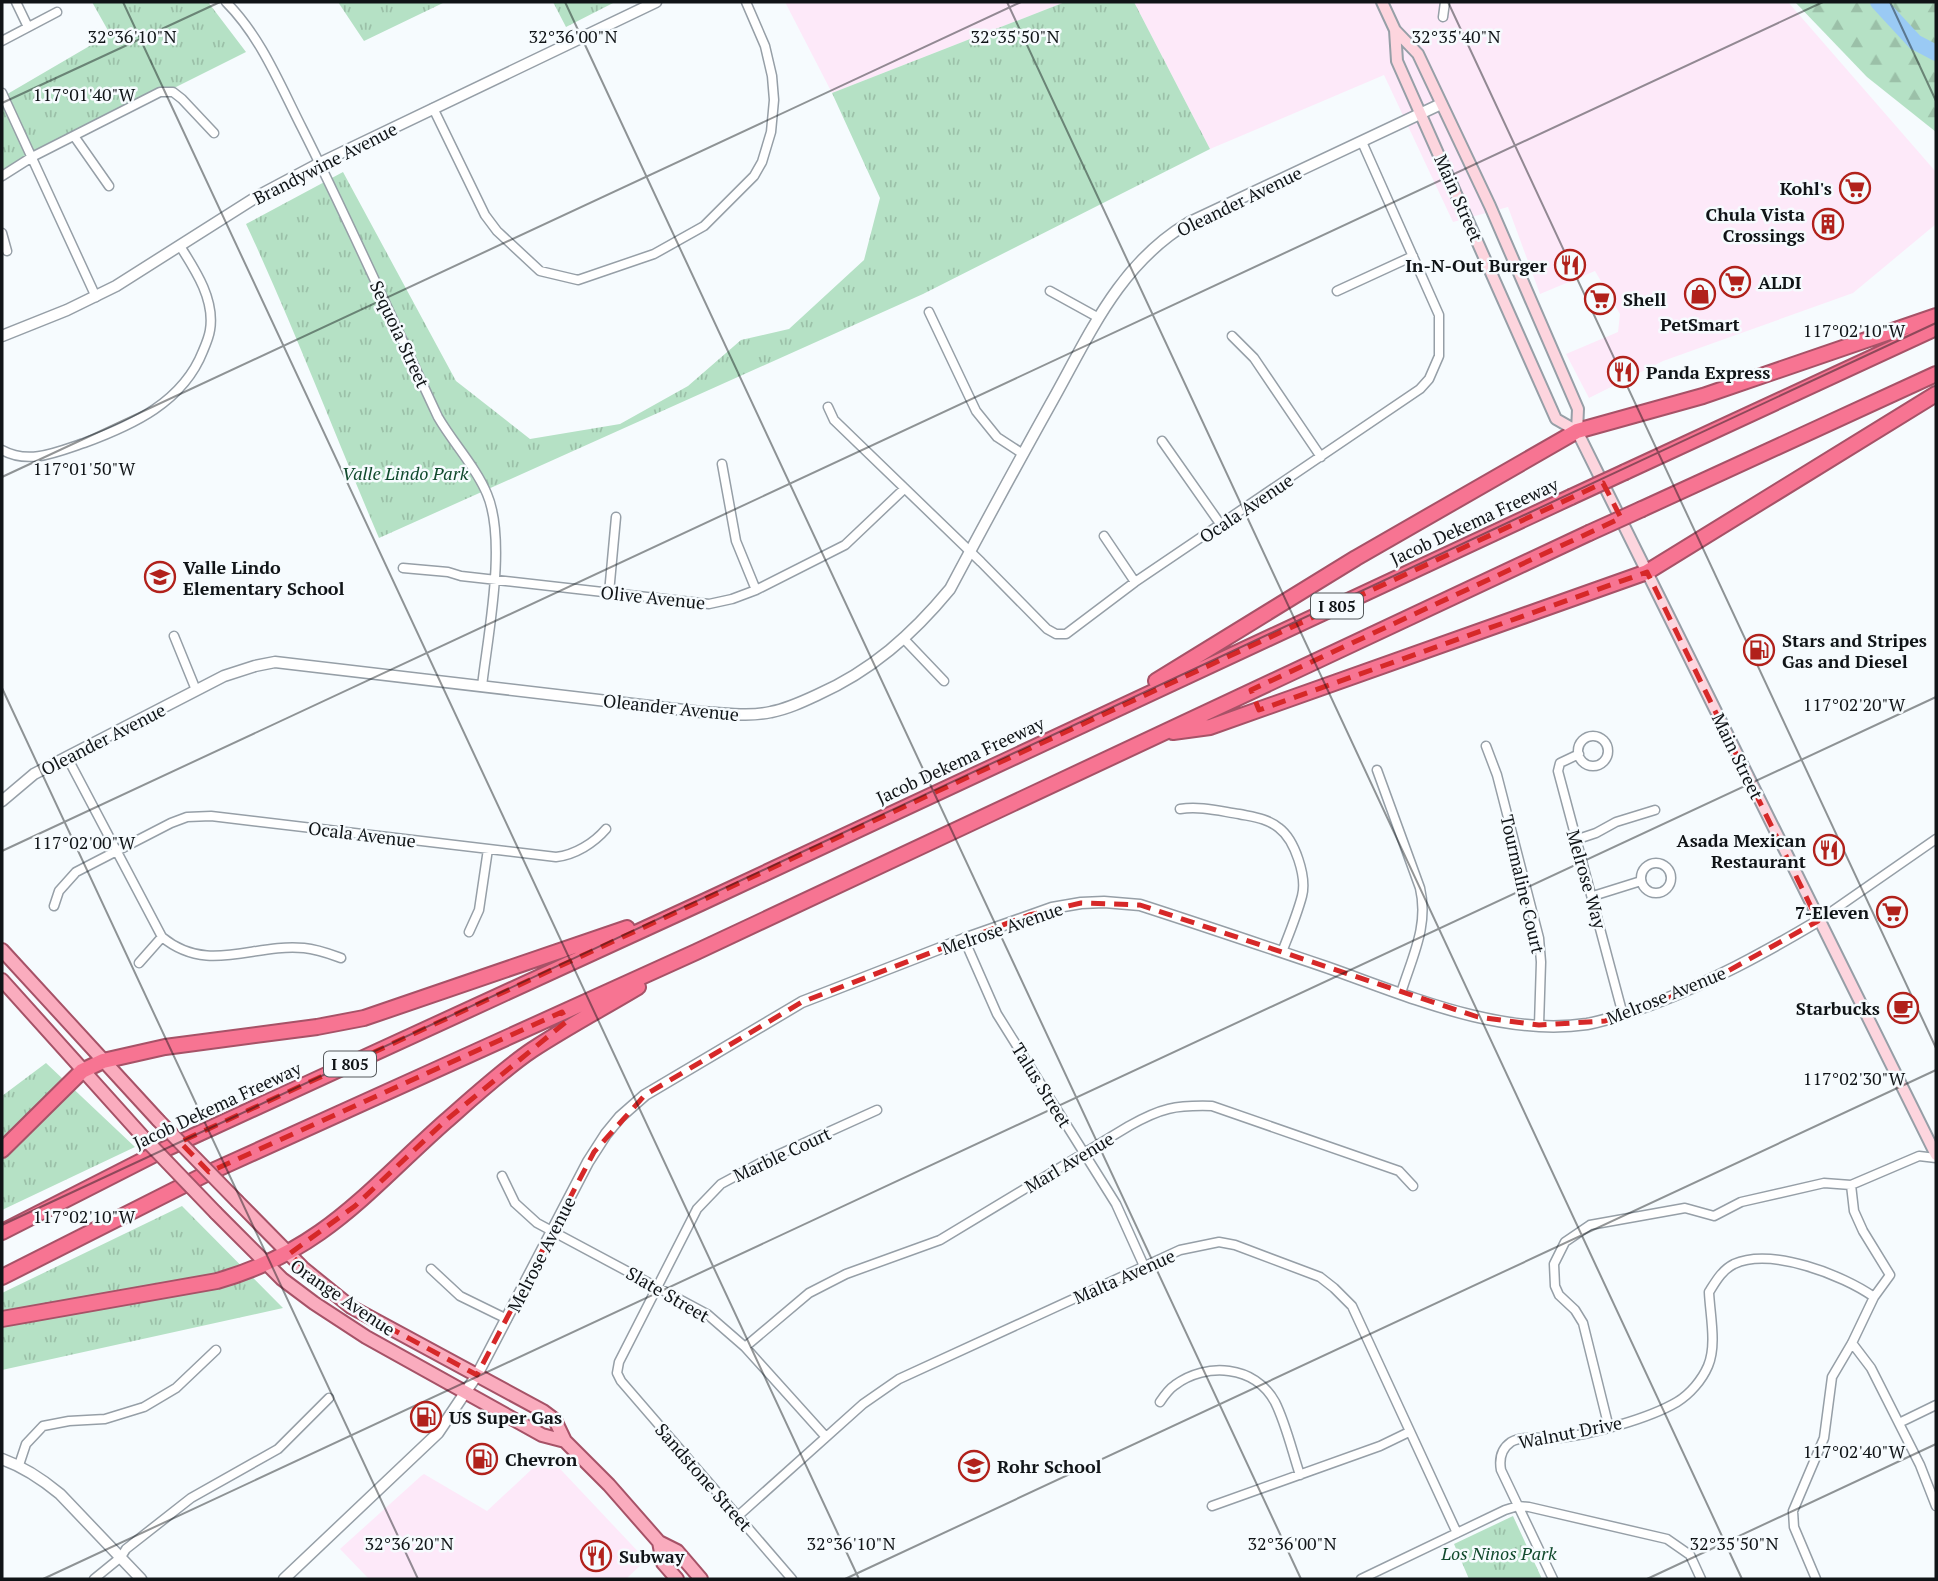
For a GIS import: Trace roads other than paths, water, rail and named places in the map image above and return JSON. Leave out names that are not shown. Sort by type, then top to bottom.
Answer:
[{"type":"highway","points":[[1102,715],[1356,558],[1577,431],[1703,396],[1936,316]]},
{"type":"highway","name":"Jacob Dekema Freeway","points":[[2,1232],[161,1151],[701,903],[1936,328]]},
{"type":"highway","name":"I 805","points":[[2,1277],[206,1174],[696,952],[1589,533],[1936,374]]},
{"type":"highway","points":[[1162,733],[1210,727],[1647,572],[1936,394]]},
{"type":"highway","points":[[2,1150],[82,1071],[103,1061],[165,1046],[317,1027],[364,1017],[701,903]]},
{"type":"highway","points":[[2,1319],[217,1281],[252,1272],[289,1254],[355,1206],[445,1121],[530,1051],[696,952]]},
{"type":"main road","name":"Main Street","points":[[1382,2],[1395,30],[1418,54],[1490,206],[1578,409],[1577,431],[1936,1157]]},
{"type":"main road","name":"Main Street","points":[[1395,30],[1397,61],[1556,419],[1577,431]]},
{"type":"main road","points":[[1467,215],[1490,206]]},
{"type":"main road","name":"Orange Avenue","points":[[2,950],[158,1120],[303,1269],[351,1307],[555,1420],[565,1441],[601,1476],[659,1542],[677,1551],[701,1579]]},
{"type":"main road","name":"Orange Avenue","points":[[2,980],[139,1133],[267,1265],[314,1303],[366,1337],[542,1434],[565,1441]]},
{"type":"main road","name":"Orange Avenue","points":[[659,1542],[663,1563],[677,1579]]},
{"type":"street","points":[[16,2],[27,27]]},
{"type":"street","name":"Sequoia Street","points":[[226,2],[253,33],[320,163],[438,417],[488,494],[497,537],[482,686]]},
{"type":"street","name":"Brandywine Avenue","points":[[2,336],[96,297],[258,196],[320,163],[656,2]]},
{"type":"street","points":[[433,108],[485,215],[498,231],[540,271],[578,280],[653,254],[704,226],[758,169],[771,132],[774,100],[765,46],[746,2]]},
{"type":"street","points":[[1443,16],[1445,2]]},
{"type":"street","points":[[2,41],[57,12]]},
{"type":"street","points":[[2,176],[32,157],[160,92],[173,92],[214,133]]},
{"type":"street","points":[[2,93],[96,297]]},
{"type":"street","name":"Oleander Avenue","points":[[2,801],[34,774],[196,690],[225,676],[275,662],[701,712],[754,714],[790,707],[839,685],[872,665],[934,608],[950,589],[1098,318],[1127,275],[1171,234],[1188,223],[1441,104]]},
{"type":"street","points":[[74,136],[108,186]]},
{"type":"street","points":[[1337,291],[1413,256],[1362,142]]},
{"type":"street","points":[[2,233],[7,251]]},
{"type":"street","points":[[2,450],[20,457],[48,456],[107,435],[147,416],[188,379],[210,332],[210,312],[204,287],[180,246]]},
{"type":"street","name":"Ocala Avenue","points":[[970,551],[1046,629],[1055,634],[1066,634],[1135,582],[1420,389],[1439,356],[1439,315],[1413,256]]},
{"type":"street","points":[[1050,291],[1098,318]]},
{"type":"street","points":[[929,312],[976,411],[997,437],[1023,454]]},
{"type":"street","points":[[1232,336],[1254,358],[1321,457]]},
{"type":"street","points":[[828,407],[834,420],[970,551]]},
{"type":"street","points":[[1162,441],[1221,526]]},
{"type":"street","points":[[722,464],[736,541],[756,590]]},
{"type":"street","name":"Olive Avenue","points":[[403,568],[709,604],[756,590],[845,545],[904,489]]},
{"type":"street","points":[[609,593],[616,517]]},
{"type":"street","points":[[1104,536],[1135,582]]},
{"type":"street","points":[[174,636],[196,690]]},
{"type":"street","points":[[903,638],[944,681]]},
{"type":"street","name":"Tourmaline Court","points":[[1486,746],[1497,775],[1539,938],[1542,962],[1539,1025]]},
{"type":"street","name":"Melrose Way","points":[[1578,754],[1559,763],[1558,771],[1623,1015]]},
{"type":"street","points":[[67,757],[162,937],[176,948],[199,956],[303,948],[341,958]]},
{"type":"street","points":[[1377,770],[1424,904],[1422,934],[1401,993]]},
{"type":"street","points":[[1180,809],[1193,807],[1263,819],[1281,829],[1296,852],[1303,874],[1303,894],[1282,952]]},
{"type":"street","points":[[1575,840],[1616,822],[1656,810]]},
{"type":"street","name":"Ocala Avenue","points":[[54,906],[59,891],[76,872],[187,817],[211,816],[564,856],[596,841],[606,829]]},
{"type":"street","name":"Melrose Avenue","points":[[284,1579],[438,1433],[477,1375],[588,1162],[620,1117],[645,1095],[802,1002],[1052,908],[1112,901],[1140,905],[1401,993],[1488,1019],[1539,1025],[1583,1025],[1623,1015],[1701,986],[1760,955],[1818,921],[1936,839]]},
{"type":"street","points":[[469,932],[479,910],[488,849]]},
{"type":"street","points":[[1593,896],[1641,881]]},
{"type":"street","points":[[139,963],[162,937]]},
{"type":"street","name":"Talus Street","points":[[964,939],[998,1014],[1116,1204],[1144,1266]]},
{"type":"street","name":"Marl Avenue","points":[[745,1347],[809,1293],[846,1275],[940,1240],[1152,1113],[1180,1105],[1212,1106],[1399,1171],[1413,1186]]},
{"type":"street","name":"Marble Court","points":[[617,1373],[619,1362],[697,1209],[722,1184],[762,1162],[877,1110]]},
{"type":"street","points":[[1609,1427],[1583,1323],[1575,1310],[1559,1295],[1555,1286],[1554,1265],[1565,1242],[1590,1225],[1685,1208],[1714,1216],[1741,1202],[1824,1183],[1851,1185],[1919,1156],[1936,1157]]},
{"type":"street","name":"Slate Street","points":[[502,1176],[515,1203],[537,1223],[707,1314],[745,1347],[826,1437]]},
{"type":"street","points":[[1816,1579],[1794,1527],[1793,1511],[1824,1438],[1832,1377],[1874,1297],[1890,1275],[1854,1211],[1851,1185]]},
{"type":"street","name":"Malta Avenue","points":[[738,1516],[863,1404],[899,1379],[1180,1250],[1219,1242],[1284,1262],[1327,1281],[1352,1306],[1457,1533]]},
{"type":"street","name":"Walnut Drive","points":[[1553,1579],[1500,1465],[1503,1451],[1510,1443],[1519,1439],[1560,1438],[1609,1427],[1677,1402],[1696,1385],[1708,1366],[1713,1350],[1709,1292],[1726,1269],[1737,1262],[1769,1258],[1800,1265],[1840,1278],[1874,1297]]},
{"type":"street","points":[[431,1269],[460,1296],[507,1319]]},
{"type":"street","points":[[1852,1343],[1871,1368],[1920,1465],[1936,1506]]},
{"type":"street","points":[[19,1465],[30,1438],[43,1426],[105,1419],[144,1407],[176,1388],[216,1350]]},
{"type":"street","points":[[1160,1402],[1175,1385],[1212,1369],[1234,1371],[1250,1378],[1264,1388],[1275,1403],[1300,1475]]},
{"type":"street","name":"Sandstone Street","points":[[617,1373],[621,1381],[792,1579]]},
{"type":"street","points":[[94,1579],[191,1498],[278,1449],[329,1398]]},
{"type":"street","points":[[1899,1423],[1936,1405]]},
{"type":"street","points":[[1212,1506],[1380,1446],[1409,1432]]},
{"type":"street","points":[[2,1460],[19,1465],[60,1494],[141,1579]]},
{"type":"street","points":[[1360,1579],[1518,1506],[1573,1516],[1667,1539],[1690,1555],[1701,1579]]},
{"type":"waterway","points":[[1878,2],[1915,42],[1936,53]]},
{"type":"place","name":"Kohl's","points":[[1855,188]]},
{"type":"place","name":"Chula Vista Crossings","points":[[1828,224]]},
{"type":"place","name":"In-N-Out Burger","points":[[1570,265]]},
{"type":"place","name":"ALDI","points":[[1735,282]]},
{"type":"place","name":"PetSmart","points":[[1700,294]]},
{"type":"place","name":"Shell","points":[[1600,299]]},
{"type":"place","name":"Panda Express","points":[[1623,372]]},
{"type":"place","name":"Valle Lindo Elementary School","points":[[160,577]]},
{"type":"place","name":"Stars and Stripes Gas and Diesel","points":[[1759,650]]},
{"type":"place","name":"Asada Mexican Restaurant","points":[[1829,850]]},
{"type":"place","name":"7-Eleven","points":[[1892,912]]},
{"type":"place","name":"Starbucks","points":[[1903,1008]]},
{"type":"place","name":"US Super Gas","points":[[426,1417]]},
{"type":"place","name":"Chevron","points":[[482,1459]]},
{"type":"place","name":"Rohr School","points":[[974,1466]]},
{"type":"place","name":"Subway","points":[[596,1556]]},
{"type":"park label","name":"Valle Lindo Park","points":[[405,473]]},
{"type":"park label","name":"Los Ninos Park","points":[[1499,1553]]}]
